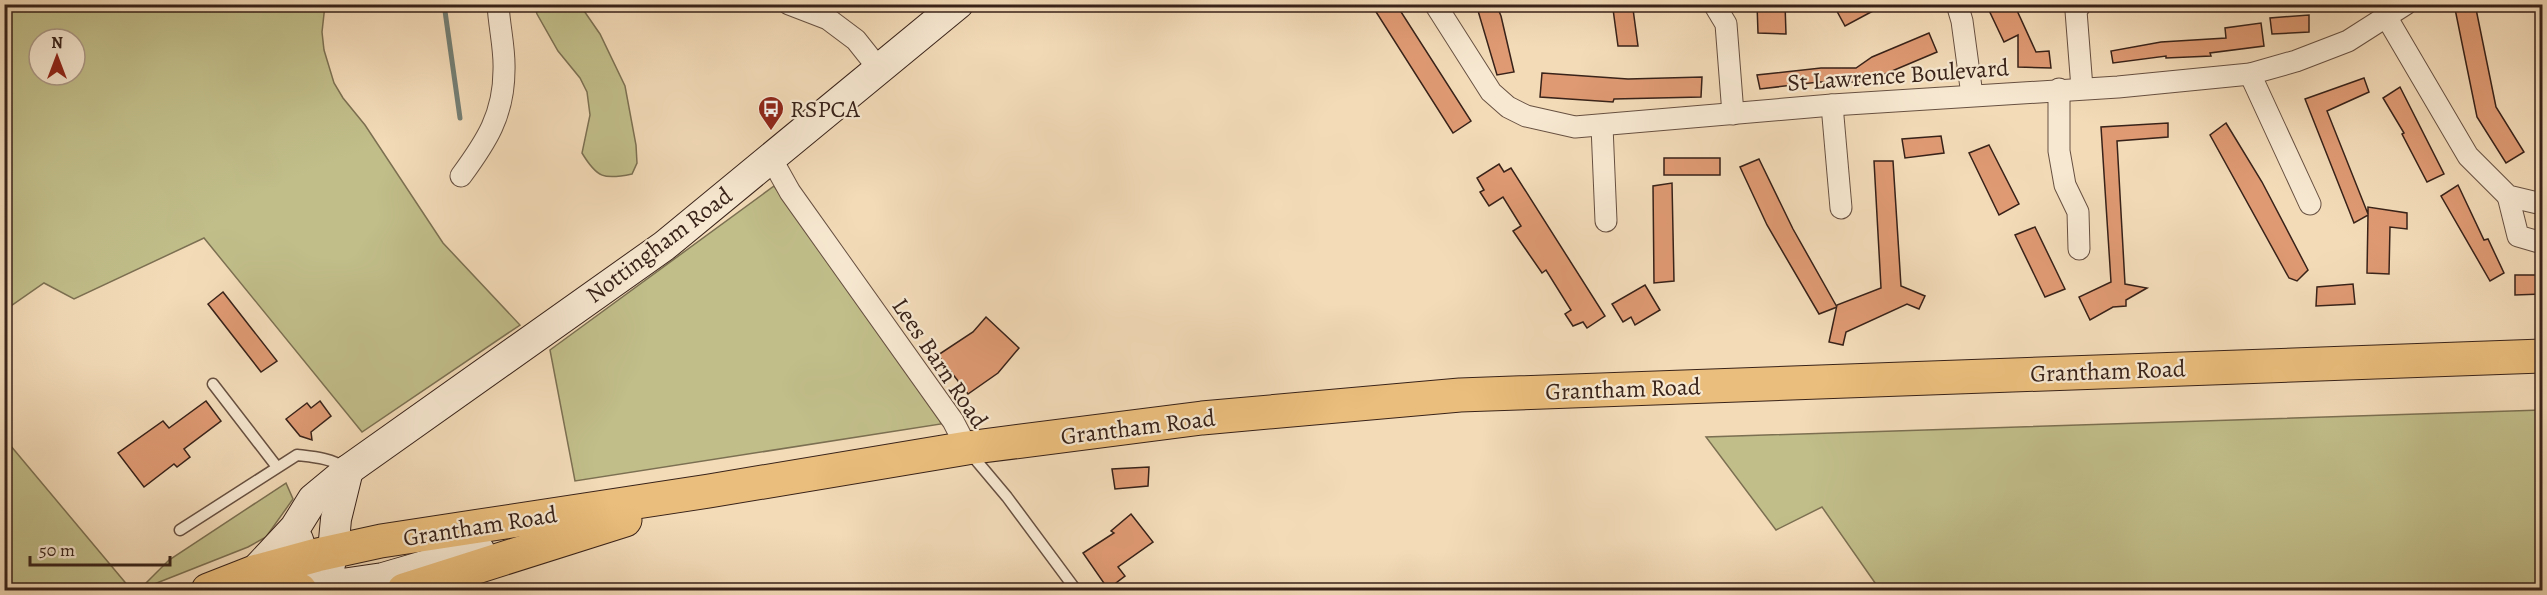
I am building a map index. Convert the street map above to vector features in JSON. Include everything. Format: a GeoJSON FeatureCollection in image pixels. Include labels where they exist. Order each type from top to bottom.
{"type":"FeatureCollection","features":[{"type":"Feature","properties":{"kind":"highway","name":"Grantham Road"},"geometry":{"type":"LineString","coordinates":[[208,591],[266,581],[381,541],[709,491],[967,448],[1202,418],[1460,395],[2542,356]]}},
{"type":"Feature","properties":{"kind":"highway","name":"Grantham Road"},"geometry":{"type":"LineString","coordinates":[[404,591],[572,538],[709,491]]}},
{"type":"Feature","properties":{"kind":"street"},"geometry":{"type":"LineString","coordinates":[[460,177],[486,142],[501,105],[504,69],[498,4]]}},
{"type":"Feature","properties":{"kind":"street"},"geometry":{"type":"LineString","coordinates":[[789,4],[828,19],[855,40],[879,69]]}},
{"type":"Feature","properties":{"kind":"street","name":"Nottingham Road"},"geometry":{"type":"LineString","coordinates":[[313,566],[313,499],[348,470],[664,246],[958,4]]}},
{"type":"Feature","properties":{"kind":"street","name":"St Lawrence Boulevard"},"geometry":{"type":"LineString","coordinates":[[1435,4],[1491,92],[1526,117],[1575,127],[1832,105],[2250,74],[2296,61],[2348,41],[2406,4]]}},
{"type":"Feature","properties":{"kind":"street"},"geometry":{"type":"LineString","coordinates":[[1714,4],[1726,24],[1733,114]]}},
{"type":"Feature","properties":{"kind":"street"},"geometry":{"type":"LineString","coordinates":[[1957,4],[1962,21],[1972,95]]}},
{"type":"Feature","properties":{"kind":"street"},"geometry":{"type":"LineString","coordinates":[[2081,4],[2076,11],[2082,88]]}},
{"type":"Feature","properties":{"kind":"street"},"geometry":{"type":"LineString","coordinates":[[2387,18],[2468,156],[2508,196],[2518,236],[2542,243]]}},
{"type":"Feature","properties":{"kind":"street"},"geometry":{"type":"LineString","coordinates":[[2250,74],[2310,204]]}},
{"type":"Feature","properties":{"kind":"street"},"geometry":{"type":"LineString","coordinates":[[2059,89],[2059,151],[2065,185],[2078,212],[2079,249]]}},
{"type":"Feature","properties":{"kind":"street"},"geometry":{"type":"LineString","coordinates":[[1832,105],[1841,208]]}},
{"type":"Feature","properties":{"kind":"street"},"geometry":{"type":"LineString","coordinates":[[1602,126],[1606,221]]}},
{"type":"Feature","properties":{"kind":"street","name":"Lees Barn Road"},"geometry":{"type":"LineString","coordinates":[[771,158],[790,192],[953,422],[967,448]]}},
{"type":"Feature","properties":{"kind":"street"},"geometry":{"type":"LineString","coordinates":[[2508,196],[2542,204]]}},
{"type":"Feature","properties":{"kind":"street"},"geometry":{"type":"LineString","coordinates":[[348,470],[336,519],[313,566],[342,584],[369,580],[526,536],[572,538]]}},
{"type":"Feature","properties":{"kind":"lane"},"geometry":{"type":"LineString","coordinates":[[213,384],[277,467]]}},
{"type":"Feature","properties":{"kind":"lane","name":"Lees Barn Road"},"geometry":{"type":"LineString","coordinates":[[967,448],[1007,497],[1076,591]]}},
{"type":"Feature","properties":{"kind":"lane"},"geometry":{"type":"LineString","coordinates":[[180,530],[297,455],[337,463],[348,470]]}},
{"type":"Feature","properties":{"kind":"shaded area"},"geometry":{"type":"Polygon","coordinates":[[[5,5],[325,5],[322,32],[324,50],[334,83],[343,98],[365,125],[443,243],[520,325],[362,432],[204,238],[74,299],[44,283],[5,310],[5,5]]]}},
{"type":"Feature","properties":{"kind":"shaded area"},"geometry":{"type":"Polygon","coordinates":[[[534,5],[580,5],[600,34],[625,86],[636,145],[637,163],[632,174],[614,177],[602,175],[592,168],[582,153],[590,115],[587,92],[580,78],[558,51],[534,5]]]}},
{"type":"Feature","properties":{"kind":"shaded area"},"geometry":{"type":"Polygon","coordinates":[[[774,186],[935,404],[941,424],[575,481],[550,350],[774,186]]]}},
{"type":"Feature","properties":{"kind":"shaded area"},"geometry":{"type":"Polygon","coordinates":[[[2542,410],[2542,590],[1880,590],[1822,507],[1776,530],[1706,437],[2542,410]]]}},
{"type":"Feature","properties":{"kind":"shaded area"},"geometry":{"type":"Polygon","coordinates":[[[5,439],[129,587],[122,590],[5,590],[5,439]]]}},
{"type":"Feature","properties":{"kind":"shaded area"},"geometry":{"type":"Polygon","coordinates":[[[286,483],[293,499],[266,537],[248,547],[139,590],[169,560],[286,483]]]}},
{"type":"Feature","properties":{"kind":"building"},"geometry":{"type":"Polygon","coordinates":[[[1371,4],[1396,4],[1471,121],[1453,133],[1371,4]]]}},
{"type":"Feature","properties":{"kind":"building"},"geometry":{"type":"Polygon","coordinates":[[[1476,4],[1496,4],[1514,72],[1497,75],[1476,4]]]}},
{"type":"Feature","properties":{"kind":"building"},"geometry":{"type":"Polygon","coordinates":[[[1757,4],[1785,4],[1786,34],[1758,33],[1757,4]]]}},
{"type":"Feature","properties":{"kind":"building"},"geometry":{"type":"Polygon","coordinates":[[[1833,4],[1886,4],[1845,26],[1833,4]]]}},
{"type":"Feature","properties":{"kind":"building"},"geometry":{"type":"Polygon","coordinates":[[[1986,4],[2014,4],[2036,52],[2049,51],[2051,68],[2018,67],[2018,35],[2004,42],[1986,4]]]}},
{"type":"Feature","properties":{"kind":"building"},"geometry":{"type":"Polygon","coordinates":[[[2454,4],[2475,4],[2496,107],[2524,152],[2506,163],[2477,117],[2454,4]]]}},
{"type":"Feature","properties":{"kind":"building"},"geometry":{"type":"Polygon","coordinates":[[[1613,9],[1633,9],[1638,46],[1618,46],[1613,9]]]}},
{"type":"Feature","properties":{"kind":"building"},"geometry":{"type":"Polygon","coordinates":[[[2309,15],[2309,32],[2272,34],[2270,18],[2309,15]]]}},
{"type":"Feature","properties":{"kind":"building"},"geometry":{"type":"Polygon","coordinates":[[[2261,23],[2264,46],[2210,53],[2211,56],[2166,58],[2166,56],[2113,63],[2111,51],[2161,42],[2226,38],[2225,28],[2261,23]]]}},
{"type":"Feature","properties":{"kind":"building"},"geometry":{"type":"Polygon","coordinates":[[[1929,33],[1937,52],[1866,82],[1819,82],[1760,89],[1757,75],[1821,68],[1856,68],[1872,57],[1929,33]]]}},
{"type":"Feature","properties":{"kind":"building"},"geometry":{"type":"Polygon","coordinates":[[[1542,73],[1628,79],[1702,77],[1701,97],[1614,99],[1613,102],[1540,97],[1542,73]]]}},
{"type":"Feature","properties":{"kind":"building"},"geometry":{"type":"Polygon","coordinates":[[[2364,78],[2369,92],[2327,111],[2368,214],[2368,207],[2407,213],[2407,229],[2390,227],[2389,274],[2367,273],[2368,215],[2354,223],[2305,99],[2364,78]]]}},
{"type":"Feature","properties":{"kind":"building"},"geometry":{"type":"Polygon","coordinates":[[[2400,87],[2444,174],[2427,182],[2402,134],[2404,133],[2383,98],[2400,87]]]}},
{"type":"Feature","properties":{"kind":"building"},"geometry":{"type":"Polygon","coordinates":[[[2168,123],[2168,137],[2117,141],[2125,284],[2147,288],[2126,300],[2126,306],[2113,307],[2090,320],[2079,297],[2111,282],[2101,127],[2168,123]]]}},
{"type":"Feature","properties":{"kind":"building"},"geometry":{"type":"Polygon","coordinates":[[[2226,123],[2262,182],[2308,270],[2297,281],[2289,278],[2210,135],[2226,123]]]}},
{"type":"Feature","properties":{"kind":"building"},"geometry":{"type":"Polygon","coordinates":[[[1941,136],[1944,153],[1905,158],[1902,139],[1941,136]]]}},
{"type":"Feature","properties":{"kind":"building"},"geometry":{"type":"Polygon","coordinates":[[[1989,145],[2019,204],[1999,215],[1969,153],[1989,145]]]}},
{"type":"Feature","properties":{"kind":"building"},"geometry":{"type":"Polygon","coordinates":[[[1664,158],[1720,158],[1720,175],[1664,175],[1664,158]]]}},
{"type":"Feature","properties":{"kind":"building"},"geometry":{"type":"Polygon","coordinates":[[[1759,159],[1793,229],[1837,307],[1819,314],[1767,225],[1740,167],[1759,159]]]}},
{"type":"Feature","properties":{"kind":"building"},"geometry":{"type":"Polygon","coordinates":[[[1874,161],[1893,161],[1901,286],[1925,296],[1919,309],[1907,304],[1846,332],[1843,345],[1829,342],[1837,305],[1881,288],[1874,161]]]}},
{"type":"Feature","properties":{"kind":"building"},"geometry":{"type":"Polygon","coordinates":[[[1499,164],[1504,172],[1511,168],[1605,316],[1587,328],[1583,322],[1573,326],[1565,314],[1571,310],[1546,270],[1542,273],[1513,231],[1521,226],[1503,197],[1489,206],[1480,192],[1484,190],[1477,178],[1499,164]]]}},
{"type":"Feature","properties":{"kind":"building"},"geometry":{"type":"Polygon","coordinates":[[[1672,183],[1674,281],[1654,283],[1653,186],[1672,183]]]}},
{"type":"Feature","properties":{"kind":"building"},"geometry":{"type":"Polygon","coordinates":[[[2458,185],[2484,240],[2488,239],[2504,273],[2490,281],[2441,196],[2458,185]]]}},
{"type":"Feature","properties":{"kind":"building"},"geometry":{"type":"Polygon","coordinates":[[[2035,227],[2065,289],[2045,297],[2015,235],[2035,227]]]}},
{"type":"Feature","properties":{"kind":"building"},"geometry":{"type":"Polygon","coordinates":[[[2515,275],[2542,275],[2542,294],[2515,295],[2515,275]]]}},
{"type":"Feature","properties":{"kind":"building"},"geometry":{"type":"Polygon","coordinates":[[[2353,284],[2355,304],[2316,306],[2317,287],[2353,284]]]}},
{"type":"Feature","properties":{"kind":"building"},"geometry":{"type":"Polygon","coordinates":[[[1645,285],[1660,310],[1635,325],[1631,317],[1623,322],[1612,304],[1645,285]]]}},
{"type":"Feature","properties":{"kind":"building"},"geometry":{"type":"Polygon","coordinates":[[[223,292],[277,361],[261,372],[208,304],[223,292]]]}},
{"type":"Feature","properties":{"kind":"building"},"geometry":{"type":"Polygon","coordinates":[[[986,317],[1019,348],[998,373],[968,394],[938,355],[973,332],[986,317]]]}},
{"type":"Feature","properties":{"kind":"building"},"geometry":{"type":"Polygon","coordinates":[[[206,401],[221,421],[184,449],[190,457],[177,467],[174,464],[144,487],[118,453],[163,421],[169,428],[206,401]]]}},
{"type":"Feature","properties":{"kind":"building"},"geometry":{"type":"Polygon","coordinates":[[[320,401],[331,416],[311,432],[312,440],[300,436],[286,419],[307,403],[311,408],[320,401]]]}},
{"type":"Feature","properties":{"kind":"building"},"geometry":{"type":"Polygon","coordinates":[[[1149,467],[1148,486],[1115,489],[1112,469],[1149,467]]]}},
{"type":"Feature","properties":{"kind":"building"},"geometry":{"type":"Polygon","coordinates":[[[1131,514],[1153,542],[1118,567],[1125,576],[1108,589],[1083,553],[1114,533],[1111,531],[1131,514]]]}},
{"type":"Feature","properties":{"kind":"waterway"},"geometry":{"type":"LineString","coordinates":[[444,4],[460,118]]}},
{"type":"Feature","properties":{"kind":"place","name":"RSPCA"},"geometry":{"type":"Point","coordinates":[771,132]}}]}
